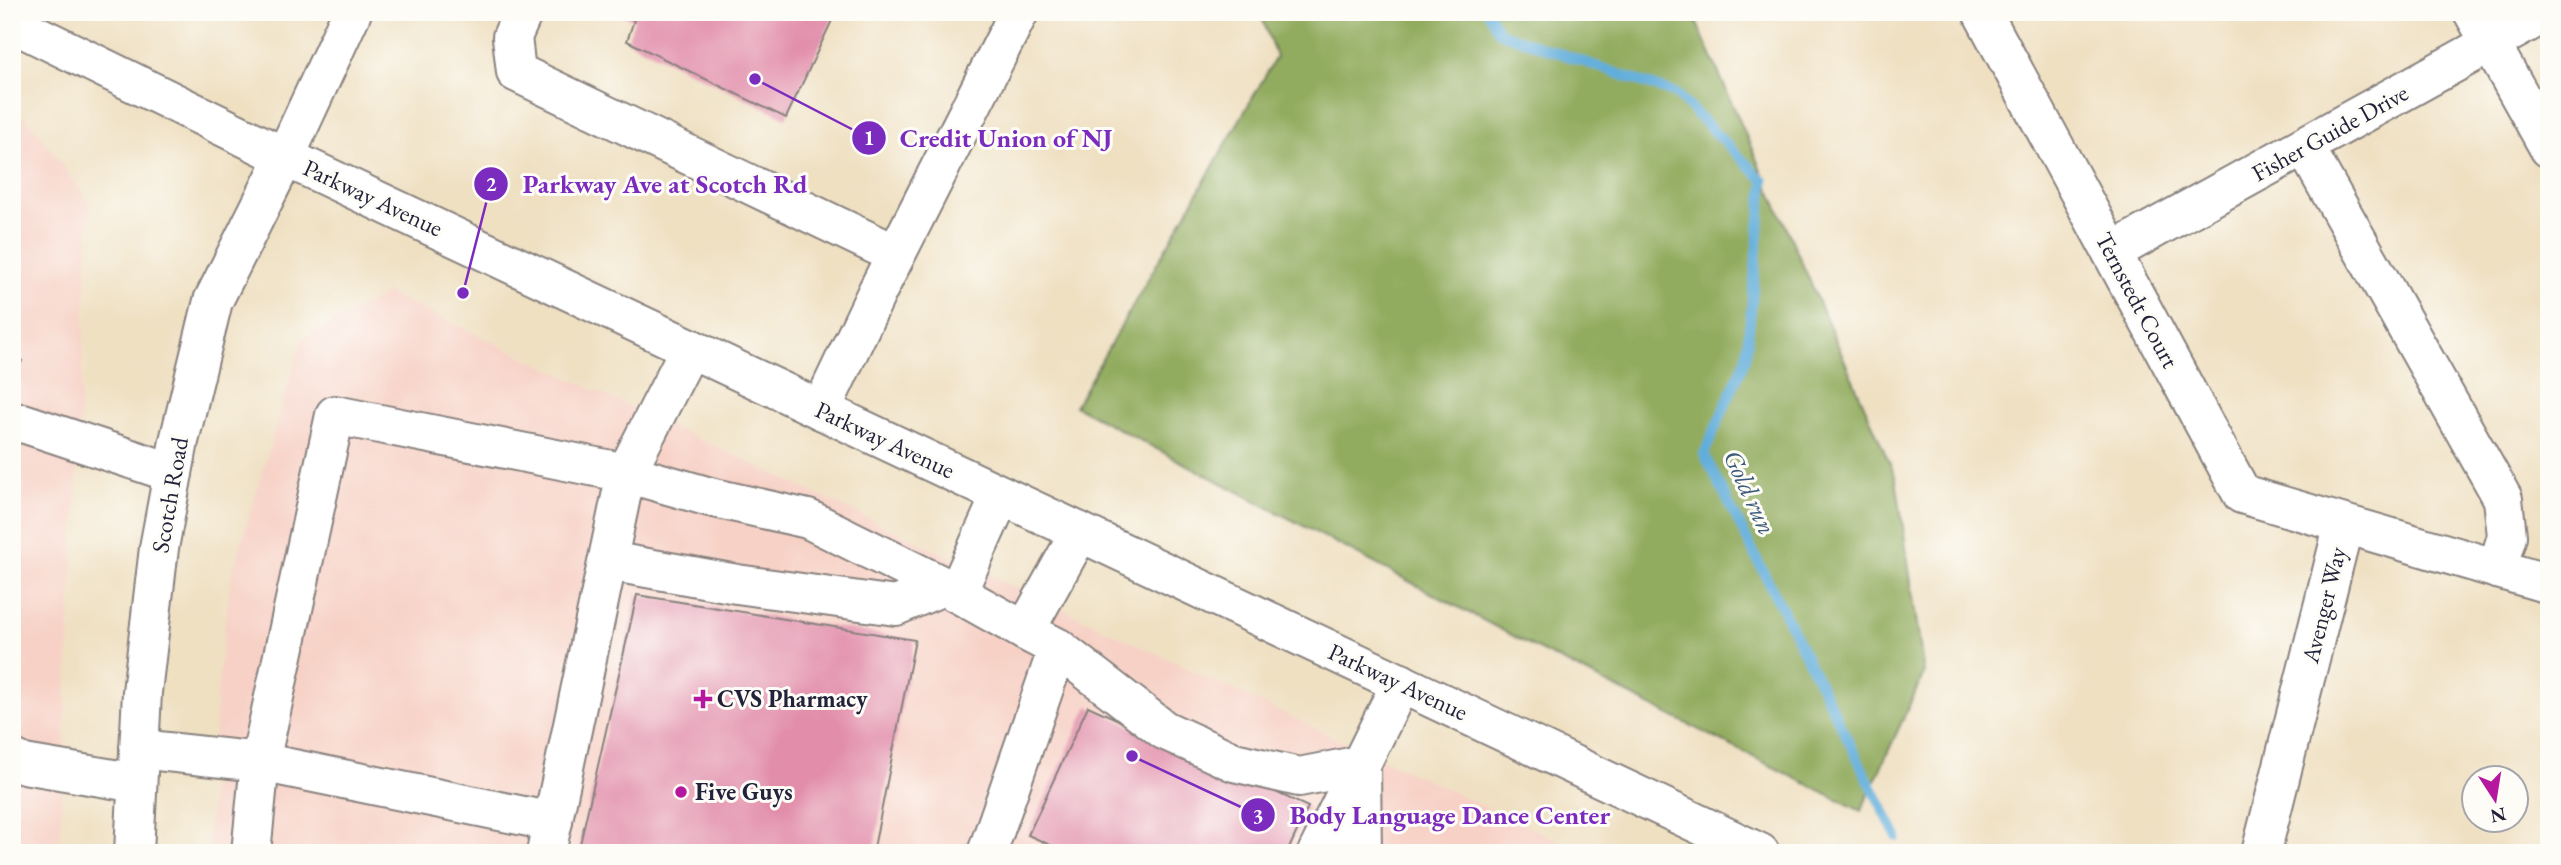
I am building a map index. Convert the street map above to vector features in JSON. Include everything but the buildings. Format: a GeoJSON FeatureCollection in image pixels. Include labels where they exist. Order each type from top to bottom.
{"type":"FeatureCollection","features":[{"type":"Feature","properties":{"kind":"main road","name":"Scotch Road"},"geometry":{"type":"LineString","coordinates":[[134,853],[142,692],[159,548],[173,473],[213,301],[285,157],[352,12]]}},
{"type":"Feature","properties":{"kind":"main road"},"geometry":{"type":"LineString","coordinates":[[523,12],[512,37],[516,72],[895,254]]}},
{"type":"Feature","properties":{"kind":"main road"},"geometry":{"type":"LineString","coordinates":[[821,410],[895,254],[1019,12]]}},
{"type":"Feature","properties":{"kind":"main road","name":"Ternstedt Court"},"geometry":{"type":"LineString","coordinates":[[1982,12],[2242,495],[2344,524]]}},
{"type":"Feature","properties":{"kind":"main road","name":"Fisher Guide Drive"},"geometry":{"type":"LineString","coordinates":[[2112,252],[2305,147],[2481,28],[2547,12]]}},
{"type":"Feature","properties":{"kind":"main road","name":"Parkway Avenue"},"geometry":{"type":"LineString","coordinates":[[12,23],[285,157],[1760,853]]}},
{"type":"Feature","properties":{"kind":"main road"},"geometry":{"type":"LineString","coordinates":[[2481,28],[2549,148]]}},
{"type":"Feature","properties":{"kind":"main road"},"geometry":{"type":"LineString","coordinates":[[2305,147],[2503,499],[2507,536],[2497,569]]}},
{"type":"Feature","properties":{"kind":"main road"},"geometry":{"type":"LineString","coordinates":[[12,758],[24,764],[138,766],[260,762],[549,837],[626,473],[690,348]]}},
{"type":"Feature","properties":{"kind":"main road"},"geometry":{"type":"LineString","coordinates":[[251,853],[260,762],[334,415],[626,473],[710,497],[808,519],[1058,648],[1164,730],[1234,762],[1299,777],[1361,765]]}},
{"type":"Feature","properties":{"kind":"main road"},"geometry":{"type":"LineString","coordinates":[[12,424],[23,423],[173,473]]}},
{"type":"Feature","properties":{"kind":"main road"},"geometry":{"type":"LineString","coordinates":[[608,561],[737,584],[896,606],[950,590],[1001,495]]}},
{"type":"Feature","properties":{"kind":"main road","name":"Avenger Way"},"geometry":{"type":"LineString","coordinates":[[2261,853],[2344,524],[2549,584]]}},
{"type":"Feature","properties":{"kind":"main road"},"geometry":{"type":"LineString","coordinates":[[1025,631],[1080,532]]}},
{"type":"Feature","properties":{"kind":"main road"},"geometry":{"type":"LineString","coordinates":[[987,853],[1058,648]]}},
{"type":"Feature","properties":{"kind":"main road"},"geometry":{"type":"LineString","coordinates":[[1317,853],[1401,683]]}},
{"type":"Feature","properties":{"kind":"main road"},"geometry":{"type":"LineString","coordinates":[[1361,765],[1362,853]]}},
{"type":"Feature","properties":{"kind":"shaded area"},"geometry":{"type":"Polygon","coordinates":[[[12,111],[28,119],[90,203],[59,853],[12,853],[12,111]]]}},
{"type":"Feature","properties":{"kind":"shaded area"},"geometry":{"type":"Polygon","coordinates":[[[388,293],[1585,853],[207,853],[217,692],[231,577],[302,339],[388,293]]]}},
{"type":"Feature","properties":{"kind":"green space"},"geometry":{"type":"Polygon","coordinates":[[[1260,12],[1692,12],[1896,478],[1924,673],[1861,811],[1538,649],[1075,406],[1276,57],[1260,12]]]}},
{"type":"Feature","properties":{"kind":"waterway","name":"Gold run"},"geometry":{"type":"LineString","coordinates":[[1488,12],[1499,32],[1676,94],[1764,181],[1746,358],[1704,454],[1897,837]]}},
{"type":"Feature","properties":{"kind":"place","name":"Credit Union of NJ"},"geometry":{"type":"Point","coordinates":[755,79]}},
{"type":"Feature","properties":{"kind":"place","name":"Parkway Ave at Scotch Rd"},"geometry":{"type":"Point","coordinates":[463,293]}},
{"type":"Feature","properties":{"kind":"place","name":"CVS Pharmacy"},"geometry":{"type":"Point","coordinates":[703,699]}},
{"type":"Feature","properties":{"kind":"place","name":"Body Language Dance Center"},"geometry":{"type":"Point","coordinates":[1132,756]}},
{"type":"Feature","properties":{"kind":"place","name":"Five Guys"},"geometry":{"type":"Point","coordinates":[681,792]}}]}
